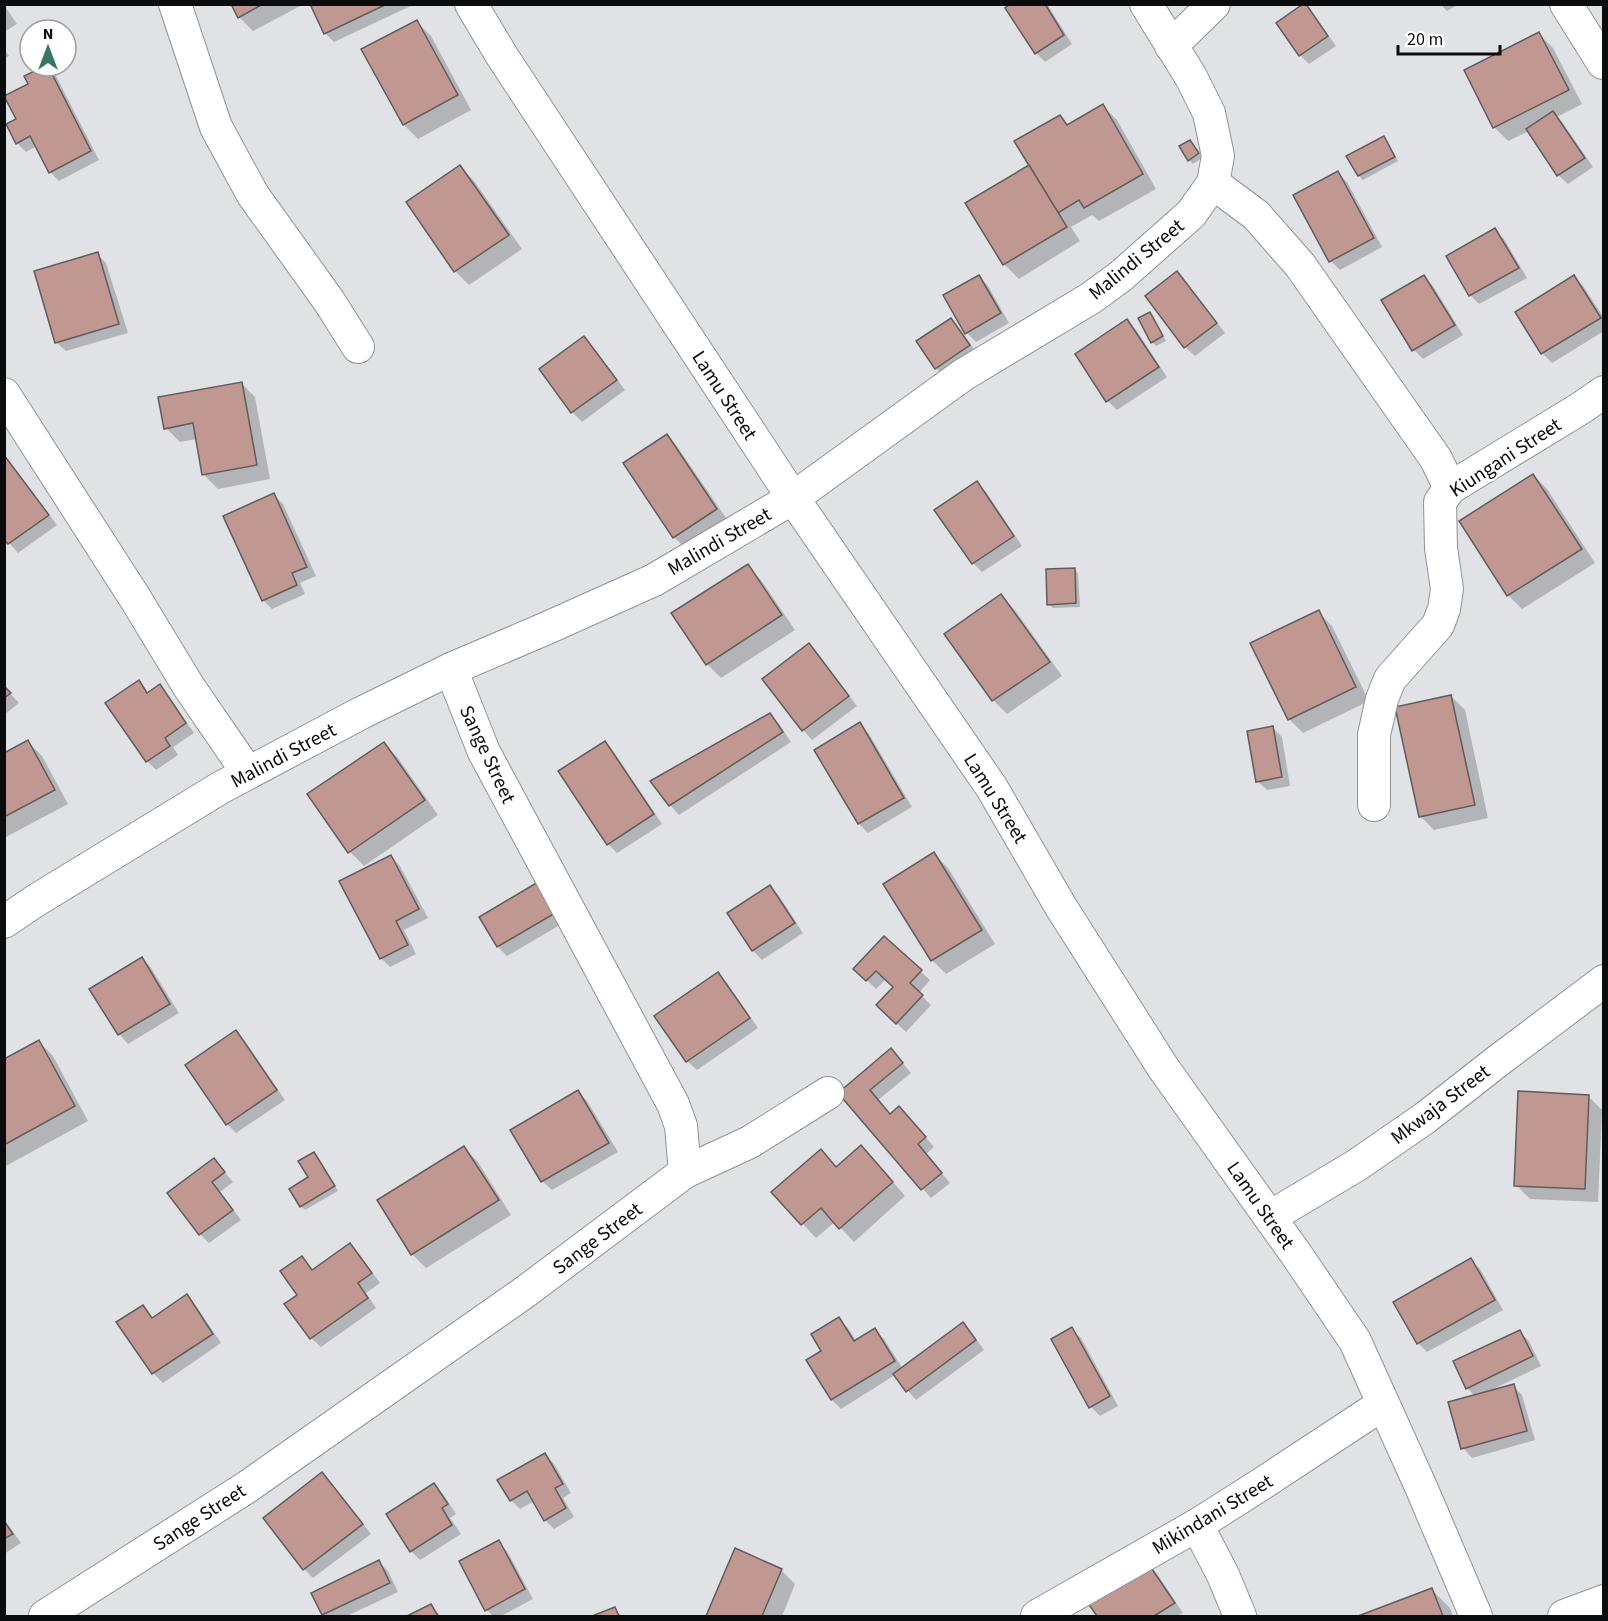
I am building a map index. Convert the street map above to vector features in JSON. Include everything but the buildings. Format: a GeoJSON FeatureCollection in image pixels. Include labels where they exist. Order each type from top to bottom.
{"type":"FeatureCollection","features":[{"type":"Feature","properties":{"kind":"street"},"geometry":{"type":"LineString","coordinates":[[175,4],[216,127],[254,195],[329,301],[357,347]]}},
{"type":"Feature","properties":{"kind":"street","name":"Lamu Street"},"geometry":{"type":"LineString","coordinates":[[471,4],[502,56],[793,498],[992,788],[1062,907],[1164,1069],[1355,1341],[1476,1617]]}},
{"type":"Feature","properties":{"kind":"street","name":"Malindi Street"},"geometry":{"type":"LineString","coordinates":[[4,922],[44,895],[220,788],[361,713],[451,669],[654,580],[793,498],[963,375],[1091,298],[1121,276],[1191,214],[1213,183],[1218,156],[1209,113],[1191,77],[1146,4]]}},
{"type":"Feature","properties":{"kind":"street"},"geometry":{"type":"LineString","coordinates":[[1171,46],[1214,4]]}},
{"type":"Feature","properties":{"kind":"street"},"geometry":{"type":"LineString","coordinates":[[1566,4],[1603,63]]}},
{"type":"Feature","properties":{"kind":"street"},"geometry":{"type":"LineString","coordinates":[[1213,183],[1256,215],[1300,266],[1436,459],[1450,488]]}},
{"type":"Feature","properties":{"kind":"street","name":"Kiungani Street"},"geometry":{"type":"LineString","coordinates":[[1374,805],[1374,735],[1382,699],[1390,679],[1438,625],[1444,609],[1447,589],[1441,548],[1440,502],[1450,488],[1604,392]]}},
{"type":"Feature","properties":{"kind":"street"},"geometry":{"type":"LineString","coordinates":[[4,394],[135,598],[189,687],[248,773]]}},
{"type":"Feature","properties":{"kind":"street","name":"Sange Street"},"geometry":{"type":"LineString","coordinates":[[45,1617],[247,1487],[525,1292],[685,1172],[681,1126],[673,1104],[490,763],[451,669]]}},
{"type":"Feature","properties":{"kind":"street","name":"Mkwaja Street"},"geometry":{"type":"LineString","coordinates":[[1270,1217],[1357,1165],[1425,1118],[1604,981]]}},
{"type":"Feature","properties":{"kind":"street"},"geometry":{"type":"LineString","coordinates":[[685,1172],[750,1142],[828,1093]]}},
{"type":"Feature","properties":{"kind":"street","name":"Mikindani Street"},"geometry":{"type":"LineString","coordinates":[[1037,1617],[1197,1525],[1383,1404]]}},
{"type":"Feature","properties":{"kind":"street"},"geometry":{"type":"LineString","coordinates":[[1197,1525],[1223,1575],[1240,1617]]}},
{"type":"Feature","properties":{"kind":"street"},"geometry":{"type":"LineString","coordinates":[[1564,1617],[1604,1601]]}}]}
